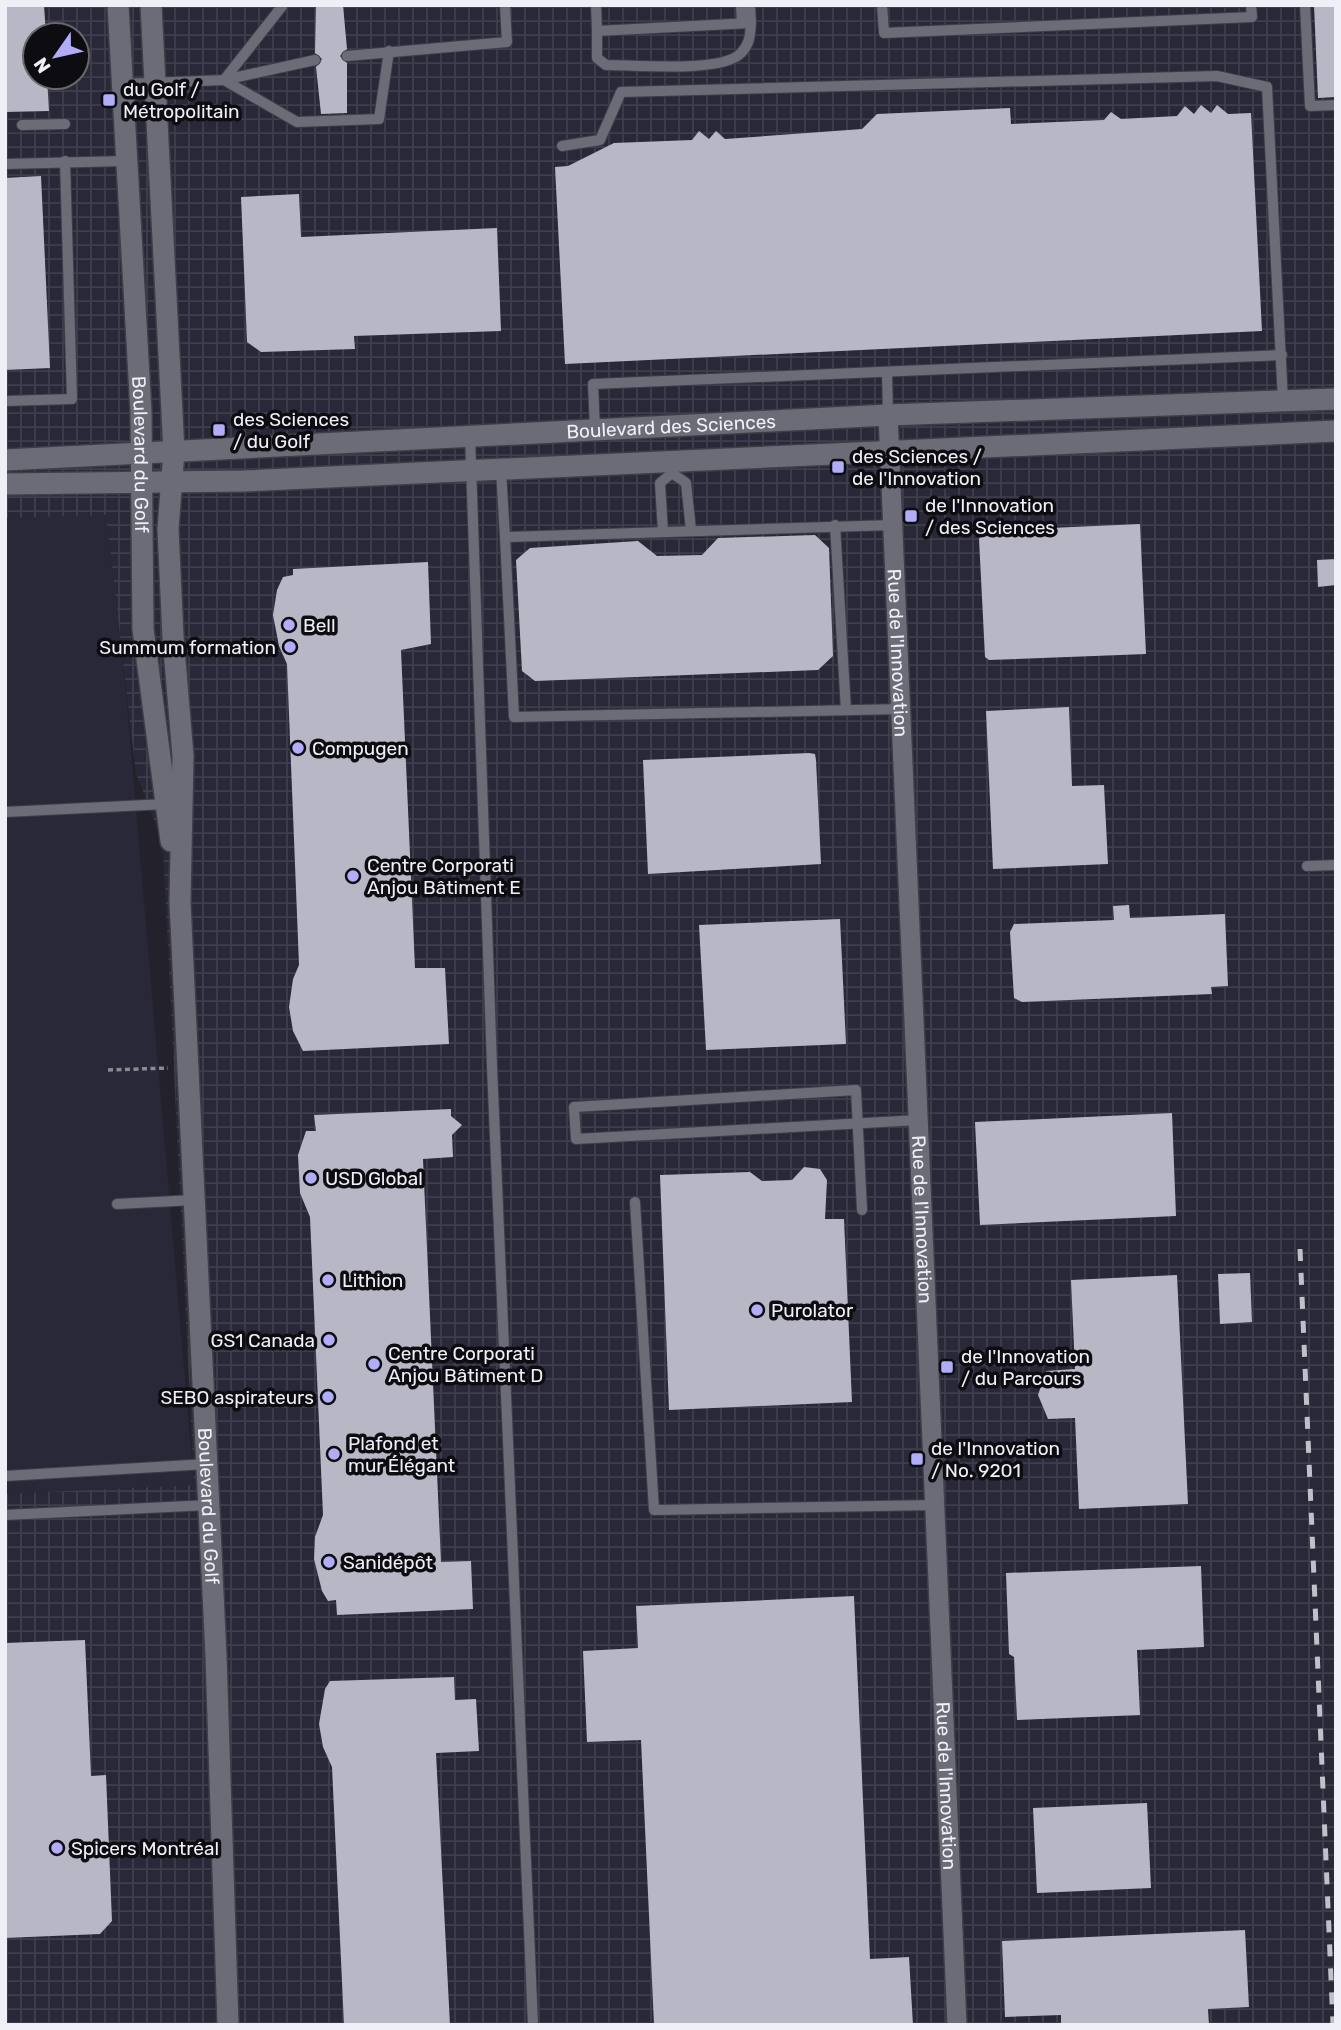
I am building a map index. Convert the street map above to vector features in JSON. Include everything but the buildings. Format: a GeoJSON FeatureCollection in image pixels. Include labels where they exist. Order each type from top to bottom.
{"type":"FeatureCollection","features":[{"type":"Feature","properties":{"kind":"street","name":"Boulevard du Golf"},"geometry":{"type":"LineString","coordinates":[[118,5],[141,453],[143,629],[180,902]]}},
{"type":"Feature","properties":{"kind":"street","name":"Boulevard du Golf"},"geometry":{"type":"LineString","coordinates":[[151,5],[174,452],[168,529],[173,637],[183,757],[180,902],[207,1465],[228,2025]]}},
{"type":"Feature","properties":{"kind":"street","name":"Boulevard des Sciences"},"geometry":{"type":"LineString","coordinates":[[5,460],[888,415],[1336,399]]}},
{"type":"Feature","properties":{"kind":"street","name":"Rue de l'Innovation"},"geometry":{"type":"LineString","coordinates":[[888,415],[957,2025]]}},
{"type":"Feature","properties":{"kind":"street","name":"Boulevard des Sciences"},"geometry":{"type":"LineString","coordinates":[[5,484],[140,483],[501,469],[672,467],[890,453],[1336,431]]}},
{"type":"Feature","properties":{"kind":"lane"},"geometry":{"type":"LineString","coordinates":[[224,80],[283,5]]}},
{"type":"Feature","properties":{"kind":"lane"},"geometry":{"type":"LineString","coordinates":[[347,56],[507,42],[505,5]]}},
{"type":"Feature","properties":{"kind":"lane"},"geometry":{"type":"LineString","coordinates":[[596,5],[597,58],[606,65],[706,64],[730,61],[740,55],[749,44],[747,23],[741,5]]}},
{"type":"Feature","properties":{"kind":"lane"},"geometry":{"type":"LineString","coordinates":[[747,23],[750,5]]}},
{"type":"Feature","properties":{"kind":"lane"},"geometry":{"type":"LineString","coordinates":[[882,5],[884,33],[1252,18],[1251,5]]}},
{"type":"Feature","properties":{"kind":"lane"},"geometry":{"type":"LineString","coordinates":[[1305,5],[1310,106],[1336,106]]}},
{"type":"Feature","properties":{"kind":"lane"},"geometry":{"type":"LineString","coordinates":[[597,31],[747,23]]}},
{"type":"Feature","properties":{"kind":"lane"},"geometry":{"type":"LineString","coordinates":[[224,80],[297,122],[379,119],[389,51]]}},
{"type":"Feature","properties":{"kind":"lane"},"geometry":{"type":"LineString","coordinates":[[122,84],[224,80],[315,60]]}},
{"type":"Feature","properties":{"kind":"lane"},"geometry":{"type":"LineString","coordinates":[[562,146],[600,140],[621,92],[1217,75],[1267,87],[1283,401]]}},
{"type":"Feature","properties":{"kind":"lane"},"geometry":{"type":"LineString","coordinates":[[22,125],[65,124]]}},
{"type":"Feature","properties":{"kind":"lane"},"geometry":{"type":"LineString","coordinates":[[5,401],[72,399],[65,161]]}},
{"type":"Feature","properties":{"kind":"lane"},"geometry":{"type":"LineString","coordinates":[[5,164],[125,161]]}},
{"type":"Feature","properties":{"kind":"lane"},"geometry":{"type":"LineString","coordinates":[[594,429],[593,384],[1282,355]]}},
{"type":"Feature","properties":{"kind":"lane"},"geometry":{"type":"LineString","coordinates":[[887,373],[888,415]]}},
{"type":"Feature","properties":{"kind":"lane"},"geometry":{"type":"LineString","coordinates":[[470,435],[492,1067],[533,2025]]}},
{"type":"Feature","properties":{"kind":"lane"},"geometry":{"type":"LineString","coordinates":[[663,532],[660,483],[672,467],[686,483],[691,530]]}},
{"type":"Feature","properties":{"kind":"lane"},"geometry":{"type":"LineString","coordinates":[[501,469],[514,717],[902,709]]}},
{"type":"Feature","properties":{"kind":"lane"},"geometry":{"type":"LineString","coordinates":[[835,525],[846,710]]}},
{"type":"Feature","properties":{"kind":"lane"},"geometry":{"type":"LineString","coordinates":[[505,537],[894,525]]}},
{"type":"Feature","properties":{"kind":"lane"},"geometry":{"type":"LineString","coordinates":[[5,812],[166,804]]}},
{"type":"Feature","properties":{"kind":"lane"},"geometry":{"type":"LineString","coordinates":[[1307,866],[1336,865]]}},
{"type":"Feature","properties":{"kind":"lane"},"geometry":{"type":"LineString","coordinates":[[862,1210],[857,1124],[856,1090],[574,1107],[576,1139],[857,1124],[919,1120]]}},
{"type":"Feature","properties":{"kind":"lane"},"geometry":{"type":"LineString","coordinates":[[117,1204],[194,1200]]}},
{"type":"Feature","properties":{"kind":"lane"},"geometry":{"type":"LineString","coordinates":[[635,1202],[654,1510],[935,1505]]}},
{"type":"Feature","properties":{"kind":"lane"},"geometry":{"type":"LineString","coordinates":[[5,1476],[207,1465]]}},
{"type":"Feature","properties":{"kind":"lane"},"geometry":{"type":"LineString","coordinates":[[5,1515],[208,1505]]}},
{"type":"Feature","properties":{"kind":"path"},"geometry":{"type":"LineString","coordinates":[[108,1070],[188,1067]]}},
{"type":"Feature","properties":{"kind":"shaded area"},"geometry":{"type":"Polygon","coordinates":[[[5,5],[1336,5],[1336,2025],[5,2025],[5,1494],[194,1485],[163,843],[136,773],[106,515],[5,518],[5,5]]]}},
{"type":"Feature","properties":{"kind":"shaded area"},"geometry":{"type":"Polygon","coordinates":[[[106,514],[125,681],[194,1485],[5,1494],[5,518],[106,514]]]}},
{"type":"Feature","properties":{"kind":"railway"},"geometry":{"type":"LineString","coordinates":[[1300,1249],[1333,2025]]}},
{"type":"Feature","properties":{"kind":"place","name":"du Golf / Métropolitain"},"geometry":{"type":"Point","coordinates":[109,100]}},
{"type":"Feature","properties":{"kind":"place","name":"des Sciences / du Golf"},"geometry":{"type":"Point","coordinates":[219,430]}},
{"type":"Feature","properties":{"kind":"place","name":"des Sciences / de l'Innovation"},"geometry":{"type":"Point","coordinates":[838,467]}},
{"type":"Feature","properties":{"kind":"place","name":"de l'Innovation / des Sciences"},"geometry":{"type":"Point","coordinates":[911,516]}},
{"type":"Feature","properties":{"kind":"place","name":"Bell"},"geometry":{"type":"Point","coordinates":[289,625]}},
{"type":"Feature","properties":{"kind":"place","name":"Summum formation"},"geometry":{"type":"Point","coordinates":[290,647]}},
{"type":"Feature","properties":{"kind":"place","name":"Compugen"},"geometry":{"type":"Point","coordinates":[298,748]}},
{"type":"Feature","properties":{"kind":"place","name":"Centre Corporati Anjou Bâtiment E"},"geometry":{"type":"Point","coordinates":[353,876]}},
{"type":"Feature","properties":{"kind":"place","name":"USD Global"},"geometry":{"type":"Point","coordinates":[311,1178]}},
{"type":"Feature","properties":{"kind":"place","name":"Lithion"},"geometry":{"type":"Point","coordinates":[328,1280]}},
{"type":"Feature","properties":{"kind":"place","name":"Purolator"},"geometry":{"type":"Point","coordinates":[757,1310]}},
{"type":"Feature","properties":{"kind":"place","name":"GS1 Canada"},"geometry":{"type":"Point","coordinates":[329,1340]}},
{"type":"Feature","properties":{"kind":"place","name":"Centre Corporati Anjou Bâtiment D"},"geometry":{"type":"Point","coordinates":[374,1364]}},
{"type":"Feature","properties":{"kind":"place","name":"de l'Innovation / du Parcours"},"geometry":{"type":"Point","coordinates":[947,1367]}},
{"type":"Feature","properties":{"kind":"place","name":"SEBO aspirateurs"},"geometry":{"type":"Point","coordinates":[328,1397]}},
{"type":"Feature","properties":{"kind":"place","name":"Plafond et mur Élégant"},"geometry":{"type":"Point","coordinates":[334,1454]}},
{"type":"Feature","properties":{"kind":"place","name":"de l'Innovation / No. 9201"},"geometry":{"type":"Point","coordinates":[917,1459]}},
{"type":"Feature","properties":{"kind":"place","name":"Sanidépôt"},"geometry":{"type":"Point","coordinates":[329,1562]}},
{"type":"Feature","properties":{"kind":"place","name":"Spicers Montréal"},"geometry":{"type":"Point","coordinates":[57,1848]}}]}
